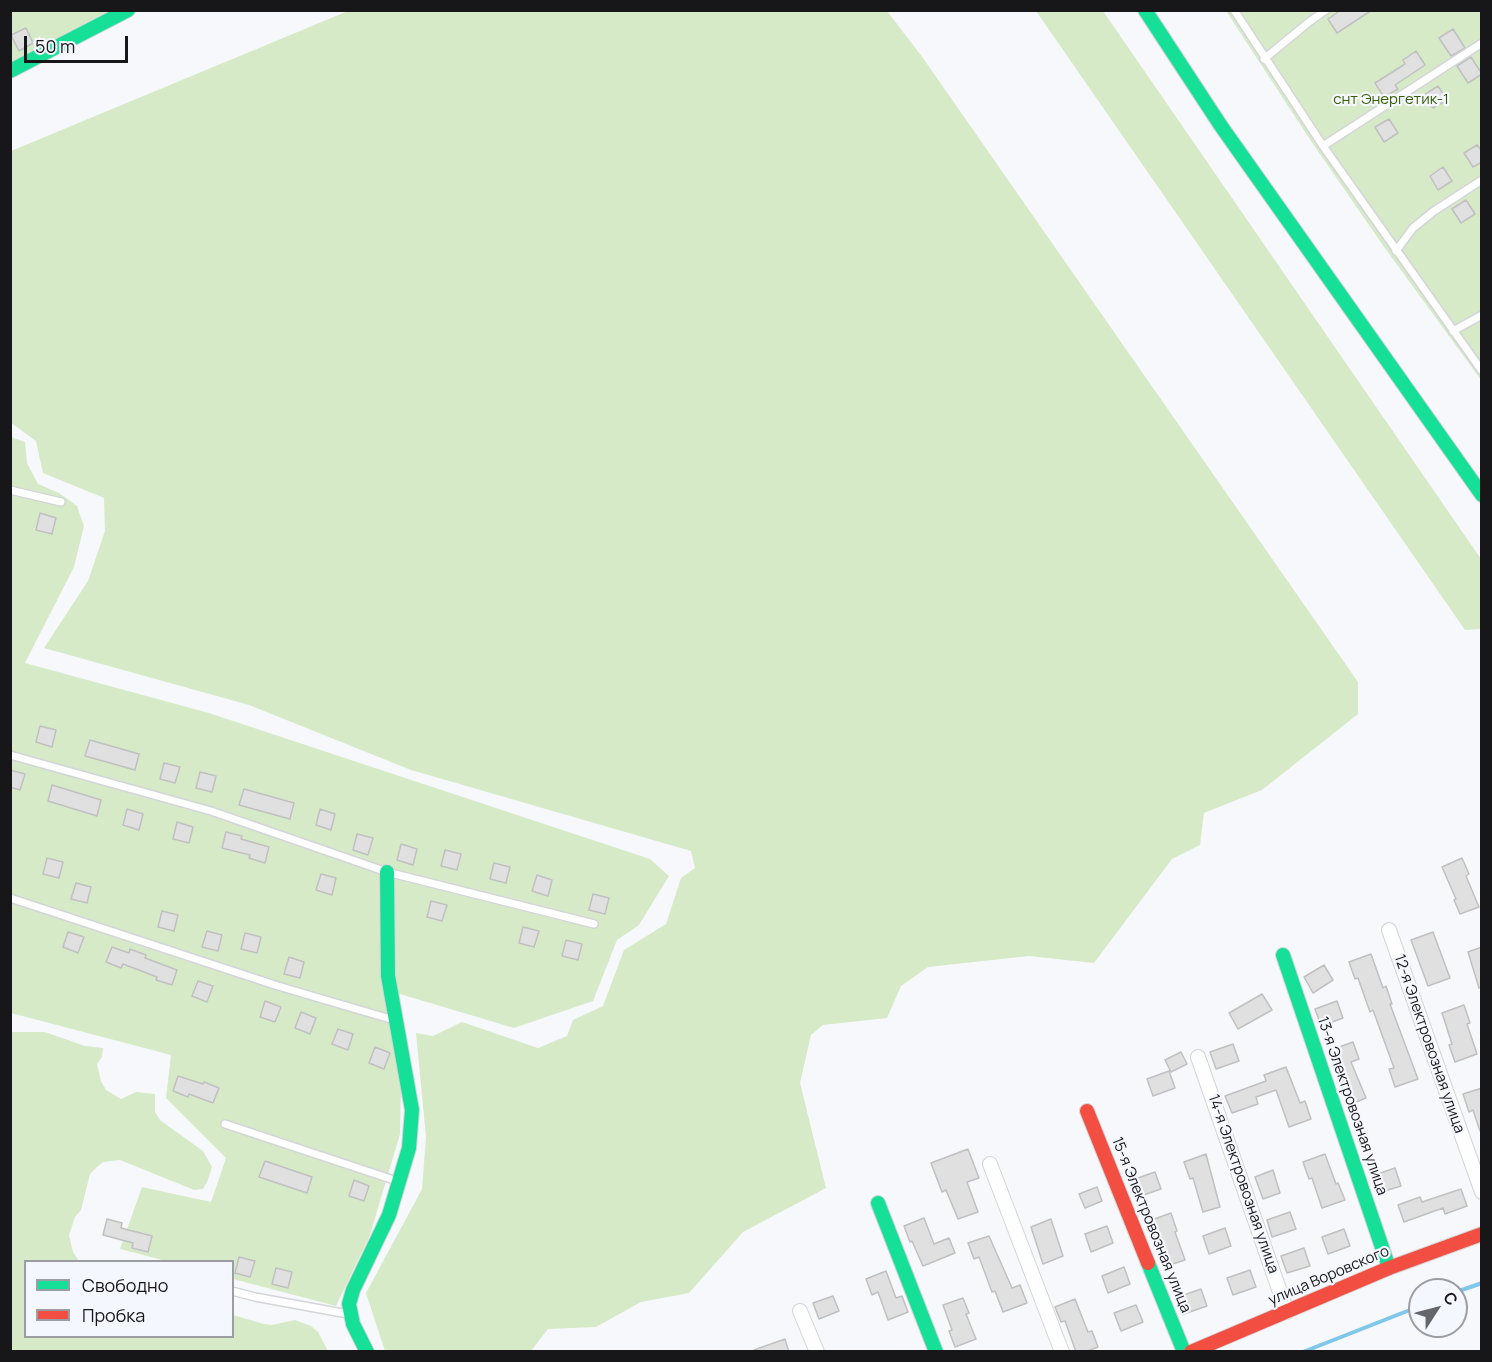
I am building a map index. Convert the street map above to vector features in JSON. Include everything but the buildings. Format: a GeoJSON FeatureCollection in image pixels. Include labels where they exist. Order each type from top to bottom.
{"type":"FeatureCollection","features":[{"type":"Feature","properties":{"kind":"street"},"geometry":{"type":"LineString","coordinates":[[10,71],[128,10]]}},
{"type":"Feature","properties":{"kind":"street"},"geometry":{"type":"LineString","coordinates":[[1145,10],[1221,126],[1482,495]]}},
{"type":"Feature","properties":{"kind":"street"},"geometry":{"type":"LineString","coordinates":[[367,1352],[350,1314],[349,1304],[353,1290],[390,1215],[409,1148],[412,1110],[388,976],[387,872]]}},
{"type":"Feature","properties":{"kind":"street","name":"12-я Электровозная улица"},"geometry":{"type":"LineString","coordinates":[[1389,930],[1482,1192]]}},
{"type":"Feature","properties":{"kind":"street","name":"13-я Электровозная улица"},"geometry":{"type":"LineString","coordinates":[[1282,955],[1389,1268]]}},
{"type":"Feature","properties":{"kind":"street","name":"14-я Электровозная улица"},"geometry":{"type":"LineString","coordinates":[[1198,1057],[1287,1311]]}},
{"type":"Feature","properties":{"kind":"street","name":"15-я Электровозная улица"},"geometry":{"type":"LineString","coordinates":[[1087,1111],[1184,1352]]}},
{"type":"Feature","properties":{"kind":"street"},"geometry":{"type":"LineString","coordinates":[[990,1164],[1062,1352]]}},
{"type":"Feature","properties":{"kind":"street"},"geometry":{"type":"LineString","coordinates":[[878,1203],[936,1352]]}},
{"type":"Feature","properties":{"kind":"street","name":"улица Воровского"},"geometry":{"type":"LineString","coordinates":[[1191,1352],[1389,1268],[1482,1234]]}},
{"type":"Feature","properties":{"kind":"street"},"geometry":{"type":"LineString","coordinates":[[800,1311],[817,1352]]}},
{"type":"Feature","properties":{"kind":"lane"},"geometry":{"type":"LineString","coordinates":[[1234,10],[1323,146],[1482,371]]}},
{"type":"Feature","properties":{"kind":"lane"},"geometry":{"type":"LineString","coordinates":[[1264,58],[1326,10]]}},
{"type":"Feature","properties":{"kind":"lane"},"geometry":{"type":"LineString","coordinates":[[1323,146],[1482,43]]}},
{"type":"Feature","properties":{"kind":"lane"},"geometry":{"type":"LineString","coordinates":[[1396,251],[1413,228],[1434,211],[1482,180]]}},
{"type":"Feature","properties":{"kind":"lane"},"geometry":{"type":"LineString","coordinates":[[1453,331],[1482,315]]}},
{"type":"Feature","properties":{"kind":"lane"},"geometry":{"type":"LineString","coordinates":[[10,490],[61,502]]}},
{"type":"Feature","properties":{"kind":"lane"},"geometry":{"type":"LineString","coordinates":[[10,755],[211,811],[387,872],[594,924]]}},
{"type":"Feature","properties":{"kind":"lane"},"geometry":{"type":"LineString","coordinates":[[10,898],[278,986],[396,1020]]}},
{"type":"Feature","properties":{"kind":"lane"},"geometry":{"type":"LineString","coordinates":[[225,1124],[399,1182]]}},
{"type":"Feature","properties":{"kind":"lane"},"geometry":{"type":"LineString","coordinates":[[234,1292],[350,1314]]}},
{"type":"Feature","properties":{"kind":"green space"},"geometry":{"type":"Polygon","coordinates":[[[11,11],[113,11],[11,62],[11,11]]]}},
{"type":"Feature","properties":{"kind":"green space"},"geometry":{"type":"Polygon","coordinates":[[[348,11],[887,11],[923,58],[1358,682],[1358,714],[1262,790],[1204,813],[1200,845],[1172,859],[1094,963],[1029,956],[928,967],[901,986],[887,1018],[823,1025],[811,1035],[800,1083],[826,1188],[743,1232],[689,1293],[641,1302],[596,1327],[548,1329],[531,1351],[385,1351],[366,1293],[422,1189],[426,1137],[416,1033],[433,1036],[462,1022],[538,1048],[567,1036],[573,1020],[603,1006],[624,950],[666,924],[681,878],[695,868],[691,851],[411,770],[249,705],[44,648],[88,581],[105,531],[104,498],[43,473],[36,441],[11,423],[11,151],[348,11]]]}},
{"type":"Feature","properties":{"kind":"green space"},"geometry":{"type":"Polygon","coordinates":[[[1036,11],[1103,11],[1481,559],[1481,629],[1465,630],[1036,11]]]}},
{"type":"Feature","properties":{"kind":"green space","name":"снт Энергетик-1"},"geometry":{"type":"Polygon","coordinates":[[[1226,11],[1481,11],[1481,380],[1382,244],[1226,11]]]}},
{"type":"Feature","properties":{"kind":"green space"},"geometry":{"type":"Polygon","coordinates":[[[11,437],[25,442],[27,463],[38,484],[59,493],[77,506],[84,526],[74,567],[25,663],[209,713],[650,859],[669,876],[639,925],[617,940],[593,1001],[514,1028],[383,989],[401,1087],[400,1134],[370,1235],[336,1306],[234,1279],[234,1260],[162,1260],[120,1249],[142,1187],[211,1202],[226,1158],[166,1098],[171,1055],[11,1013],[11,437]]]}},
{"type":"Feature","properties":{"kind":"green space"},"geometry":{"type":"Polygon","coordinates":[[[11,1032],[45,1032],[85,1046],[103,1048],[102,1057],[97,1064],[106,1090],[121,1099],[136,1092],[155,1094],[155,1112],[160,1120],[203,1151],[212,1167],[203,1189],[194,1190],[120,1160],[103,1162],[97,1167],[90,1174],[81,1210],[75,1217],[69,1235],[73,1252],[78,1260],[24,1260],[24,1338],[234,1338],[234,1315],[264,1324],[272,1325],[295,1320],[311,1326],[318,1332],[328,1351],[11,1351],[11,1032]]]}},
{"type":"Feature","properties":{"kind":"waterway"},"geometry":{"type":"LineString","coordinates":[[1468,1288],[1482,1283]]}},
{"type":"Feature","properties":{"kind":"waterway"},"geometry":{"type":"LineString","coordinates":[[1303,1352],[1408,1311]]}},
{"type":"Feature","properties":{"kind":"traffic: fast"},"geometry":{"type":"LineString","coordinates":[[10,71],[128,10]]}},
{"type":"Feature","properties":{"kind":"traffic: fast"},"geometry":{"type":"LineString","coordinates":[[1145,10],[1221,126],[1482,495]]}},
{"type":"Feature","properties":{"kind":"traffic: fast"},"geometry":{"type":"LineString","coordinates":[[367,1352],[353,1324],[349,1304],[353,1290],[389,1215],[409,1148],[412,1110],[388,976],[387,872]]}},
{"type":"Feature","properties":{"kind":"traffic: fast"},"geometry":{"type":"LineString","coordinates":[[1283,955],[1389,1268]]}},
{"type":"Feature","properties":{"kind":"traffic: fast"},"geometry":{"type":"LineString","coordinates":[[878,1203],[936,1352]]}},
{"type":"Feature","properties":{"kind":"traffic: fast"},"geometry":{"type":"LineString","coordinates":[[1148,1263],[1184,1352]]}},
{"type":"Feature","properties":{"kind":"traffic: jam"},"geometry":{"type":"LineString","coordinates":[[1087,1111],[1148,1263]]}},
{"type":"Feature","properties":{"kind":"traffic: jam"},"geometry":{"type":"LineString","coordinates":[[1191,1352],[1389,1268],[1482,1234]]}}]}
